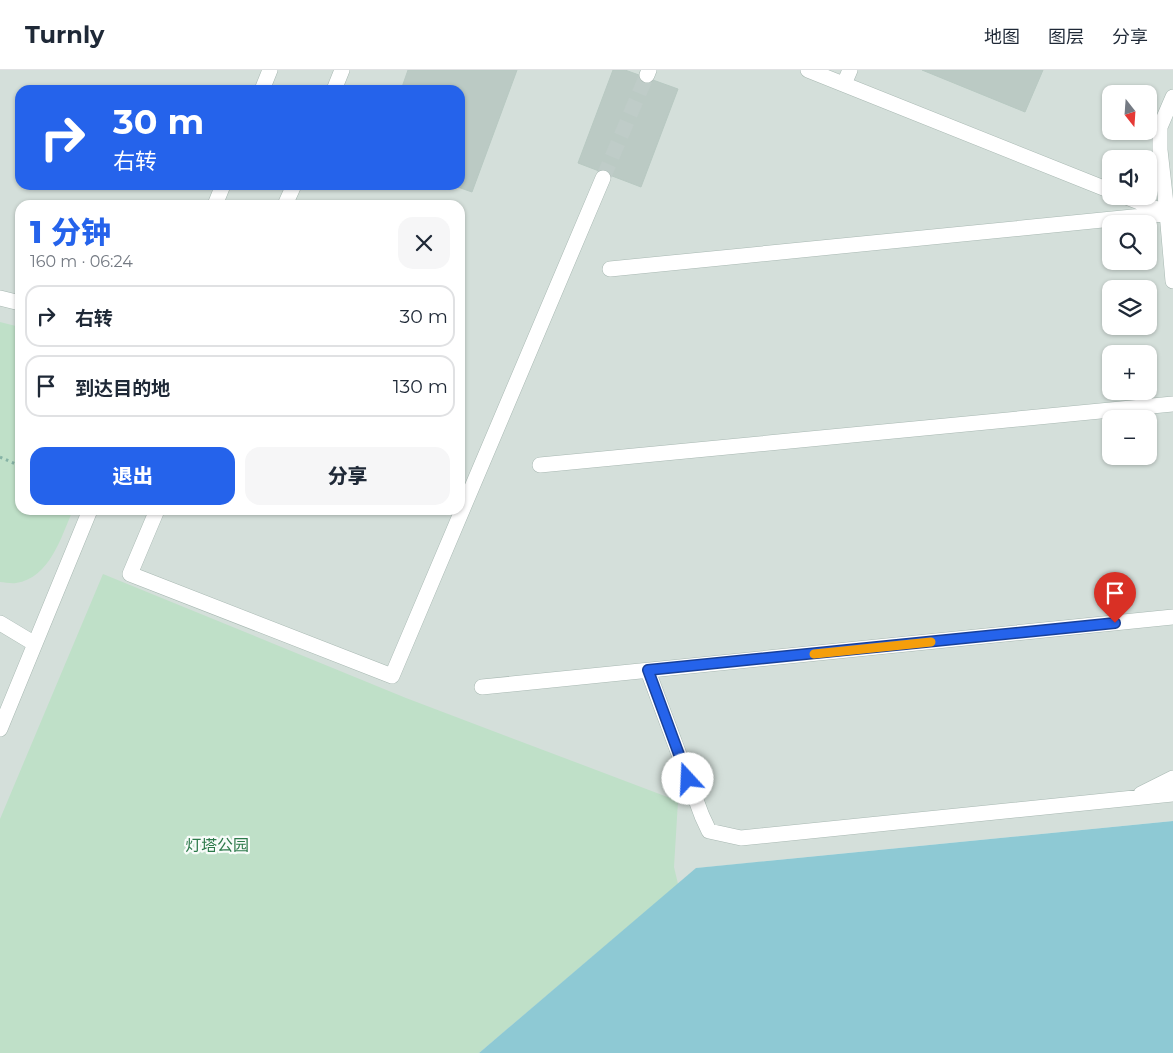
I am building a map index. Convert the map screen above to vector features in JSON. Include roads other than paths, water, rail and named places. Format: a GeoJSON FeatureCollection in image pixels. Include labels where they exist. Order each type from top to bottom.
{"type":"FeatureCollection","features":[{"type":"Feature","properties":{"kind":"lane"},"geometry":{"type":"LineString","coordinates":[[264,85],[270,70]]}},
{"type":"Feature","properties":{"kind":"lane"},"geometry":{"type":"LineString","coordinates":[[336,85],[342,70]]}},
{"type":"Feature","properties":{"kind":"lane"},"geometry":{"type":"LineString","coordinates":[[808,70],[1102,187]]}},
{"type":"Feature","properties":{"kind":"lane"},"geometry":{"type":"LineString","coordinates":[[844,84],[850,70]]}},
{"type":"Feature","properties":{"kind":"lane"},"geometry":{"type":"LineString","coordinates":[[1173,97],[1160,127],[1160,150],[1170,213],[1173,281]]}},
{"type":"Feature","properties":{"kind":"lane"},"geometry":{"type":"LineString","coordinates":[[465,504],[603,178]]}},
{"type":"Feature","properties":{"kind":"lane"},"geometry":{"type":"LineString","coordinates":[[1148,205],[1170,213]]}},
{"type":"Feature","properties":{"kind":"lane"},"geometry":{"type":"LineString","coordinates":[[610,269],[1170,213]]}},
{"type":"Feature","properties":{"kind":"lane"},"geometry":{"type":"LineString","coordinates":[[0,298],[15,302]]}},
{"type":"Feature","properties":{"kind":"lane"},"geometry":{"type":"LineString","coordinates":[[540,465],[1173,404]]}},
{"type":"Feature","properties":{"kind":"lane"},"geometry":{"type":"LineString","coordinates":[[0,729],[88,515]]}},
{"type":"Feature","properties":{"kind":"lane"},"geometry":{"type":"LineString","coordinates":[[155,515],[130,574],[392,676],[460,515]]}},
{"type":"Feature","properties":{"kind":"lane"},"geometry":{"type":"LineString","coordinates":[[482,687],[1173,617]]}},
{"type":"Feature","properties":{"kind":"lane"},"geometry":{"type":"LineString","coordinates":[[0,623],[35,644]]}},
{"type":"Feature","properties":{"kind":"lane"},"geometry":{"type":"LineString","coordinates":[[648,670],[709,831],[723,835],[741,838],[1173,794]]}},
{"type":"Feature","properties":{"kind":"lane"},"geometry":{"type":"LineString","coordinates":[[1132,798],[1173,778]]}},
{"type":"Feature","properties":{"kind":"water"},"geometry":{"type":"Polygon","coordinates":[[[1173,821],[1173,1053],[479,1053],[696,868],[1173,821]]]}},
{"type":"Feature","properties":{"kind":"tunnel"},"geometry":{"type":"LineString","coordinates":[[603,178],[647,75]]}},
{"type":"Feature","properties":{"kind":"park label","name":"灯塔公园"},"geometry":{"type":"Point","coordinates":[217,845]}}]}
